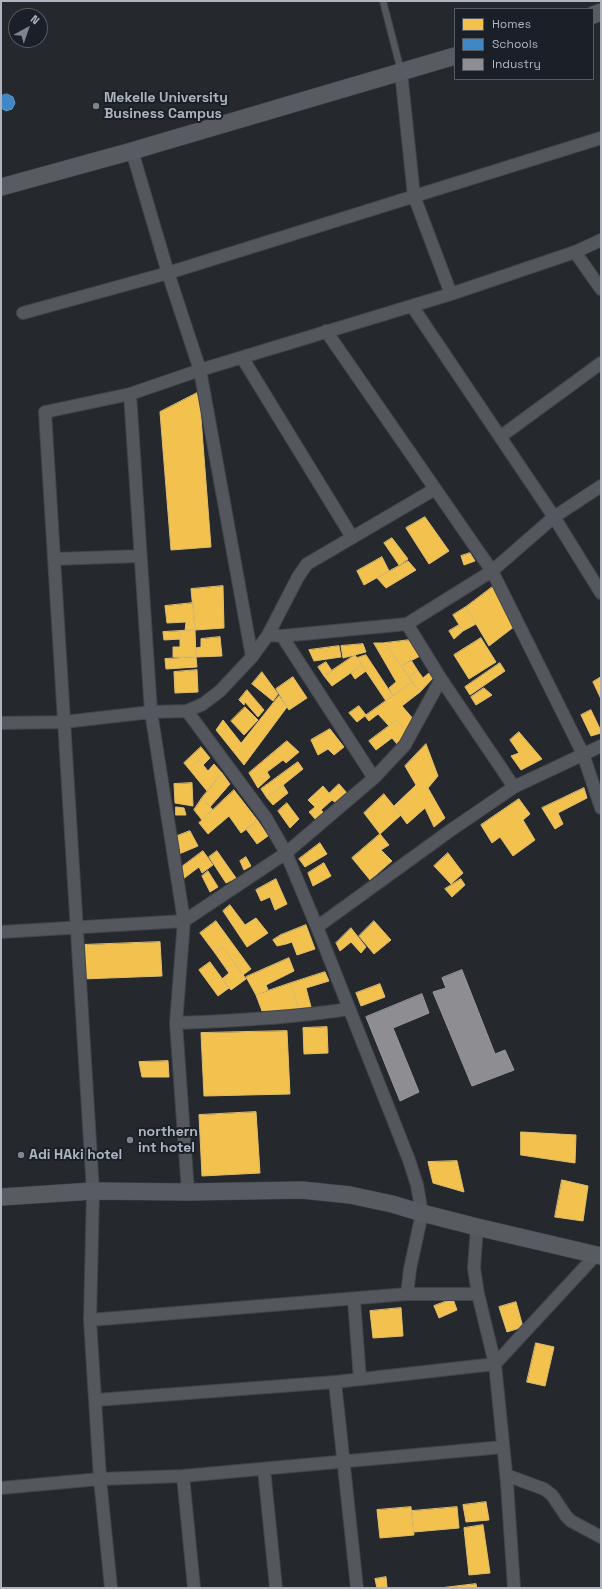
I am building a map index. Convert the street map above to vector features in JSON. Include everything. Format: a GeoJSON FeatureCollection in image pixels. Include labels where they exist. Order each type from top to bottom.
{"type":"FeatureCollection","features":[{"type":"Feature","properties":{"kind":"street"},"geometry":{"type":"LineString","coordinates":[[1,187],[132,151],[454,56]]}},
{"type":"Feature","properties":{"kind":"street"},"geometry":{"type":"LineString","coordinates":[[401,72],[414,196],[450,294]]}},
{"type":"Feature","properties":{"kind":"street"},"geometry":{"type":"LineString","coordinates":[[23,313],[168,273],[601,138]]}},
{"type":"Feature","properties":{"kind":"street"},"geometry":{"type":"LineString","coordinates":[[132,151],[168,273],[200,370],[252,657]]}},
{"type":"Feature","properties":{"kind":"street"},"geometry":{"type":"LineString","coordinates":[[111,1588],[100,1478],[90,1320],[93,1191],[45,412],[130,394],[200,370],[242,359],[450,294],[574,252],[601,240]]}},
{"type":"Feature","properties":{"kind":"street"},"geometry":{"type":"LineString","coordinates":[[574,252],[601,289]]}},
{"type":"Feature","properties":{"kind":"street"},"geometry":{"type":"LineString","coordinates":[[412,306],[554,518],[598,579],[601,593]]}},
{"type":"Feature","properties":{"kind":"street"},"geometry":{"type":"LineString","coordinates":[[326,332],[492,571],[583,754],[601,808]]}},
{"type":"Feature","properties":{"kind":"street"},"geometry":{"type":"LineString","coordinates":[[242,359],[352,537]]}},
{"type":"Feature","properties":{"kind":"street"},"geometry":{"type":"LineString","coordinates":[[500,437],[601,363]]}},
{"type":"Feature","properties":{"kind":"street"},"geometry":{"type":"LineString","coordinates":[[130,394],[151,712],[184,922],[176,1023],[188,1192]]}},
{"type":"Feature","properties":{"kind":"street"},"geometry":{"type":"LineString","coordinates":[[268,634],[282,636],[407,624],[492,571],[554,518],[601,486]]}},
{"type":"Feature","properties":{"kind":"street"},"geometry":{"type":"LineString","coordinates":[[1,724],[64,722],[151,712],[187,711],[203,704],[220,691],[252,657],[268,634],[298,577],[307,564],[435,489]]}},
{"type":"Feature","properties":{"kind":"street"},"geometry":{"type":"LineString","coordinates":[[54,559],[141,556]]}},
{"type":"Feature","properties":{"kind":"street"},"geometry":{"type":"LineString","coordinates":[[407,624],[441,679],[514,787]]}},
{"type":"Feature","properties":{"kind":"street"},"geometry":{"type":"LineString","coordinates":[[282,636],[374,778]]}},
{"type":"Feature","properties":{"kind":"street"},"geometry":{"type":"LineString","coordinates":[[1,932],[184,922],[286,853],[374,778],[405,745],[441,679]]}},
{"type":"Feature","properties":{"kind":"street"},"geometry":{"type":"LineString","coordinates":[[187,711],[266,818],[286,853],[317,927],[409,1160],[417,1184],[422,1213],[410,1269],[407,1294]]}},
{"type":"Feature","properties":{"kind":"street"},"geometry":{"type":"LineString","coordinates":[[317,927],[451,830],[514,787],[601,746]]}},
{"type":"Feature","properties":{"kind":"street"},"geometry":{"type":"LineString","coordinates":[[176,1023],[262,1020],[305,1016],[349,1009]]}},
{"type":"Feature","properties":{"kind":"street"},"geometry":{"type":"LineString","coordinates":[[1,1197],[93,1191],[188,1192],[302,1190],[350,1195],[392,1204],[476,1227],[599,1255]]}},
{"type":"Feature","properties":{"kind":"street"},"geometry":{"type":"LineString","coordinates":[[476,1227],[474,1268],[478,1294],[494,1364],[506,1475],[514,1588]]}},
{"type":"Feature","properties":{"kind":"street"},"geometry":{"type":"LineString","coordinates":[[96,1400],[336,1382],[494,1364],[599,1255]]}},
{"type":"Feature","properties":{"kind":"street"},"geometry":{"type":"LineString","coordinates":[[90,1320],[354,1300],[407,1294],[478,1294]]}},
{"type":"Feature","properties":{"kind":"street"},"geometry":{"type":"LineString","coordinates":[[354,1300],[360,1379]]}},
{"type":"Feature","properties":{"kind":"street"},"geometry":{"type":"LineString","coordinates":[[336,1382],[356,1588]]}},
{"type":"Feature","properties":{"kind":"street"},"geometry":{"type":"LineString","coordinates":[[1,1488],[100,1478],[183,1476],[503,1447]]}},
{"type":"Feature","properties":{"kind":"street"},"geometry":{"type":"LineString","coordinates":[[264,1469],[276,1588]]}},
{"type":"Feature","properties":{"kind":"street"},"geometry":{"type":"LineString","coordinates":[[506,1475],[544,1489],[552,1495],[571,1521],[601,1537]]}},
{"type":"Feature","properties":{"kind":"street"},"geometry":{"type":"LineString","coordinates":[[183,1476],[194,1588]]}},
{"type":"Feature","properties":{"kind":"lane"},"geometry":{"type":"LineString","coordinates":[[384,1],[401,72]]}},
{"type":"Feature","properties":{"kind":"building: Homes"},"geometry":{"type":"Polygon","coordinates":[[[199,392],[211,547],[171,550],[160,412],[199,392]]]}},
{"type":"Feature","properties":{"kind":"building: Homes"},"geometry":{"type":"Polygon","coordinates":[[[425,517],[449,551],[429,564],[406,528],[425,517]]]}},
{"type":"Feature","properties":{"kind":"building: Homes"},"geometry":{"type":"Polygon","coordinates":[[[392,538],[408,559],[399,565],[384,543],[392,538]]]}},
{"type":"Feature","properties":{"kind":"building: Homes"},"geometry":{"type":"Polygon","coordinates":[[[470,553],[475,561],[464,565],[461,556],[470,553]]]}},
{"type":"Feature","properties":{"kind":"building: Homes"},"geometry":{"type":"Polygon","coordinates":[[[382,557],[389,571],[364,585],[357,571],[382,557]]]}},
{"type":"Feature","properties":{"kind":"building: Homes"},"geometry":{"type":"Polygon","coordinates":[[[408,561],[416,570],[386,588],[377,578],[408,561]]]}},
{"type":"Feature","properties":{"kind":"building: Homes"},"geometry":{"type":"Polygon","coordinates":[[[495,585],[515,626],[489,646],[466,607],[495,585]]]}},
{"type":"Feature","properties":{"kind":"building: Homes"},"geometry":{"type":"Polygon","coordinates":[[[223,586],[224,628],[195,630],[191,589],[223,586]]]}},
{"type":"Feature","properties":{"kind":"building: Homes"},"geometry":{"type":"Polygon","coordinates":[[[193,603],[195,630],[185,631],[186,622],[167,623],[165,606],[193,603]]]}},
{"type":"Feature","properties":{"kind":"building: Homes"},"geometry":{"type":"Polygon","coordinates":[[[466,607],[476,624],[463,631],[453,615],[466,607]]]}},
{"type":"Feature","properties":{"kind":"building: Homes"},"geometry":{"type":"Polygon","coordinates":[[[459,625],[463,631],[454,639],[449,631],[459,625]]]}},
{"type":"Feature","properties":{"kind":"building: Homes"},"geometry":{"type":"Polygon","coordinates":[[[195,630],[196,657],[173,657],[173,647],[180,647],[180,631],[195,630]]]}},
{"type":"Feature","properties":{"kind":"building: Homes"},"geometry":{"type":"Polygon","coordinates":[[[180,631],[180,639],[164,640],[163,632],[180,631]]]}},
{"type":"Feature","properties":{"kind":"building: Homes"},"geometry":{"type":"Polygon","coordinates":[[[220,637],[222,656],[196,657],[196,648],[201,647],[201,639],[220,637]]]}},
{"type":"Feature","properties":{"kind":"building: Homes"},"geometry":{"type":"Polygon","coordinates":[[[481,638],[496,662],[469,679],[454,655],[481,638]]]}},
{"type":"Feature","properties":{"kind":"building: Homes"},"geometry":{"type":"Polygon","coordinates":[[[410,640],[420,656],[401,666],[385,643],[410,640]]]}},
{"type":"Feature","properties":{"kind":"building: Homes"},"geometry":{"type":"Polygon","coordinates":[[[374,643],[385,643],[412,682],[393,696],[389,688],[396,682],[374,643]]]}},
{"type":"Feature","properties":{"kind":"building: Homes"},"geometry":{"type":"Polygon","coordinates":[[[363,644],[366,652],[343,658],[341,646],[363,644]]]}},
{"type":"Feature","properties":{"kind":"building: Homes"},"geometry":{"type":"Polygon","coordinates":[[[339,646],[341,657],[314,661],[309,650],[339,646]]]}},
{"type":"Feature","properties":{"kind":"building: Homes"},"geometry":{"type":"Polygon","coordinates":[[[355,655],[362,665],[332,686],[324,676],[355,655]]]}},
{"type":"Feature","properties":{"kind":"building: Homes"},"geometry":{"type":"Polygon","coordinates":[[[366,655],[393,696],[386,701],[357,658],[366,655]]]}},
{"type":"Feature","properties":{"kind":"building: Homes"},"geometry":{"type":"Polygon","coordinates":[[[196,657],[197,667],[166,669],[165,659],[196,657]]]}},
{"type":"Feature","properties":{"kind":"building: Homes"},"geometry":{"type":"Polygon","coordinates":[[[411,660],[418,671],[409,677],[401,666],[411,660]]]}},
{"type":"Feature","properties":{"kind":"building: Homes"},"geometry":{"type":"Polygon","coordinates":[[[326,662],[332,671],[324,676],[318,667],[326,662]]]}},
{"type":"Feature","properties":{"kind":"building: Homes"},"geometry":{"type":"Polygon","coordinates":[[[500,663],[505,671],[470,695],[465,687],[500,663]]]}},
{"type":"Feature","properties":{"kind":"building: Homes"},"geometry":{"type":"Polygon","coordinates":[[[362,665],[366,671],[355,679],[351,673],[362,665]]]}},
{"type":"Feature","properties":{"kind":"building: Homes"},"geometry":{"type":"Polygon","coordinates":[[[197,670],[198,692],[175,693],[174,672],[197,670]]]}},
{"type":"Feature","properties":{"kind":"building: Homes"},"geometry":{"type":"Polygon","coordinates":[[[418,671],[423,678],[429,673],[433,678],[420,692],[409,677],[418,671]]]}},
{"type":"Feature","properties":{"kind":"building: Homes"},"geometry":{"type":"Polygon","coordinates":[[[262,672],[278,694],[273,701],[252,684],[262,672]]]}},
{"type":"Feature","properties":{"kind":"building: Homes"},"geometry":{"type":"Polygon","coordinates":[[[293,677],[307,698],[289,710],[276,689],[293,677]]]}},
{"type":"Feature","properties":{"kind":"building: Homes"},"geometry":{"type":"Polygon","coordinates":[[[601,677],[601,699],[593,682],[601,677]]]}},
{"type":"Feature","properties":{"kind":"building: Homes"},"geometry":{"type":"Polygon","coordinates":[[[412,682],[420,692],[402,706],[415,721],[409,735],[397,720],[389,726],[378,714],[369,721],[365,716],[412,682]]]}},
{"type":"Feature","properties":{"kind":"building: Homes"},"geometry":{"type":"Polygon","coordinates":[[[484,688],[492,695],[476,705],[471,697],[484,688]]]}},
{"type":"Feature","properties":{"kind":"building: Homes"},"geometry":{"type":"Polygon","coordinates":[[[247,690],[264,710],[258,717],[245,702],[244,705],[239,700],[247,690]]]}},
{"type":"Feature","properties":{"kind":"building: Homes"},"geometry":{"type":"Polygon","coordinates":[[[279,696],[287,707],[244,765],[216,730],[223,720],[241,743],[279,696]]]}},
{"type":"Feature","properties":{"kind":"building: Homes"},"geometry":{"type":"Polygon","coordinates":[[[359,706],[366,715],[357,722],[349,713],[359,706]]]}},
{"type":"Feature","properties":{"kind":"building: Homes"},"geometry":{"type":"Polygon","coordinates":[[[245,707],[258,720],[244,735],[231,721],[245,707]]]}},
{"type":"Feature","properties":{"kind":"building: Homes"},"geometry":{"type":"Polygon","coordinates":[[[591,710],[601,733],[591,736],[581,715],[591,710]]]}},
{"type":"Feature","properties":{"kind":"building: Homes"},"geometry":{"type":"Polygon","coordinates":[[[397,720],[409,735],[397,744],[392,738],[376,750],[369,741],[397,720]]]}},
{"type":"Feature","properties":{"kind":"building: Homes"},"geometry":{"type":"Polygon","coordinates":[[[330,729],[344,747],[334,755],[328,749],[318,755],[311,740],[330,729]]]}},
{"type":"Feature","properties":{"kind":"building: Homes"},"geometry":{"type":"Polygon","coordinates":[[[519,732],[542,759],[521,770],[511,756],[519,753],[510,740],[519,732]]]}},
{"type":"Feature","properties":{"kind":"building: Homes"},"geometry":{"type":"Polygon","coordinates":[[[287,741],[299,752],[286,763],[283,760],[267,772],[270,777],[258,788],[249,773],[287,741]]]}},
{"type":"Feature","properties":{"kind":"building: Homes"},"geometry":{"type":"Polygon","coordinates":[[[426,744],[438,776],[428,788],[445,818],[434,827],[425,808],[407,824],[394,806],[416,785],[405,766],[426,744]]]}},
{"type":"Feature","properties":{"kind":"building: Homes"},"geometry":{"type":"Polygon","coordinates":[[[201,747],[210,758],[203,765],[199,760],[189,769],[184,763],[201,747]]]}},
{"type":"Feature","properties":{"kind":"building: Homes"},"geometry":{"type":"Polygon","coordinates":[[[199,760],[208,771],[214,764],[222,773],[207,791],[189,769],[199,760]]]}},
{"type":"Feature","properties":{"kind":"building: Homes"},"geometry":{"type":"Polygon","coordinates":[[[298,762],[303,769],[267,798],[261,789],[298,762]]]}},
{"type":"Feature","properties":{"kind":"building: Homes"},"geometry":{"type":"Polygon","coordinates":[[[222,773],[230,784],[210,807],[202,798],[222,773]]]}},
{"type":"Feature","properties":{"kind":"building: Homes"},"geometry":{"type":"Polygon","coordinates":[[[192,783],[193,806],[175,803],[174,784],[192,783]]]}},
{"type":"Feature","properties":{"kind":"building: Homes"},"geometry":{"type":"Polygon","coordinates":[[[339,784],[347,793],[336,803],[332,800],[321,810],[324,813],[316,820],[309,812],[315,807],[308,800],[323,786],[329,793],[339,784]]]}},
{"type":"Feature","properties":{"kind":"building: Homes"},"geometry":{"type":"Polygon","coordinates":[[[283,785],[288,793],[273,805],[267,798],[283,785]]]}},
{"type":"Feature","properties":{"kind":"building: Homes"},"geometry":{"type":"Polygon","coordinates":[[[584,788],[587,798],[558,813],[563,824],[555,829],[542,808],[584,788]]]}},
{"type":"Feature","properties":{"kind":"building: Homes"},"geometry":{"type":"Polygon","coordinates":[[[234,790],[258,821],[241,833],[229,816],[208,834],[199,823],[234,790]]]}},
{"type":"Feature","properties":{"kind":"building: Homes"},"geometry":{"type":"Polygon","coordinates":[[[384,794],[401,815],[380,834],[364,813],[384,794]]]}},
{"type":"Feature","properties":{"kind":"building: Homes"},"geometry":{"type":"Polygon","coordinates":[[[202,798],[213,810],[202,820],[194,810],[202,798]]]}},
{"type":"Feature","properties":{"kind":"building: Homes"},"geometry":{"type":"Polygon","coordinates":[[[519,799],[530,814],[523,820],[535,840],[513,856],[500,837],[492,843],[481,825],[519,799]]]}},
{"type":"Feature","properties":{"kind":"building: Homes"},"geometry":{"type":"Polygon","coordinates":[[[287,803],[299,819],[290,828],[278,811],[287,803]]]}},
{"type":"Feature","properties":{"kind":"building: Homes"},"geometry":{"type":"Polygon","coordinates":[[[176,807],[184,808],[186,815],[176,815],[176,807]]]}},
{"type":"Feature","properties":{"kind":"building: Homes"},"geometry":{"type":"Polygon","coordinates":[[[258,821],[268,836],[257,844],[246,829],[258,821]]]}},
{"type":"Feature","properties":{"kind":"building: Homes"},"geometry":{"type":"Polygon","coordinates":[[[190,831],[198,846],[179,854],[177,836],[190,831]]]}},
{"type":"Feature","properties":{"kind":"building: Homes"},"geometry":{"type":"Polygon","coordinates":[[[380,834],[389,845],[381,850],[392,861],[370,880],[352,858],[380,834]]]}},
{"type":"Feature","properties":{"kind":"building: Homes"},"geometry":{"type":"Polygon","coordinates":[[[320,843],[327,854],[305,867],[299,859],[320,843]]]}},
{"type":"Feature","properties":{"kind":"building: Homes"},"geometry":{"type":"Polygon","coordinates":[[[203,851],[213,865],[202,873],[199,867],[183,879],[179,869],[203,851]]]}},
{"type":"Feature","properties":{"kind":"building: Homes"},"geometry":{"type":"Polygon","coordinates":[[[217,851],[236,878],[226,883],[209,857],[217,851]]]}},
{"type":"Feature","properties":{"kind":"building: Homes"},"geometry":{"type":"Polygon","coordinates":[[[448,853],[463,873],[451,884],[434,866],[448,853]]]}},
{"type":"Feature","properties":{"kind":"building: Homes"},"geometry":{"type":"Polygon","coordinates":[[[246,857],[251,866],[244,870],[240,861],[246,857]]]}},
{"type":"Feature","properties":{"kind":"building: Homes"},"geometry":{"type":"Polygon","coordinates":[[[324,863],[331,876],[313,886],[308,873],[324,863]]]}},
{"type":"Feature","properties":{"kind":"building: Homes"},"geometry":{"type":"Polygon","coordinates":[[[208,871],[218,887],[210,892],[202,876],[208,871]]]}},
{"type":"Feature","properties":{"kind":"building: Homes"},"geometry":{"type":"Polygon","coordinates":[[[276,879],[287,904],[275,910],[270,897],[261,901],[256,890],[276,879]]]}},
{"type":"Feature","properties":{"kind":"building: Homes"},"geometry":{"type":"Polygon","coordinates":[[[461,879],[465,885],[452,897],[445,889],[461,879]]]}},
{"type":"Feature","properties":{"kind":"building: Homes"},"geometry":{"type":"Polygon","coordinates":[[[230,905],[245,925],[256,918],[268,933],[247,947],[223,911],[230,905]]]}},
{"type":"Feature","properties":{"kind":"building: Homes"},"geometry":{"type":"Polygon","coordinates":[[[216,921],[251,969],[243,975],[223,947],[215,953],[200,933],[216,921]]]}},
{"type":"Feature","properties":{"kind":"building: Homes"},"geometry":{"type":"Polygon","coordinates":[[[374,921],[391,940],[374,954],[359,936],[374,921]]]}},
{"type":"Feature","properties":{"kind":"building: Homes"},"geometry":{"type":"Polygon","coordinates":[[[306,925],[315,949],[297,955],[292,942],[286,944],[281,935],[306,925]]]}},
{"type":"Feature","properties":{"kind":"building: Homes"},"geometry":{"type":"Polygon","coordinates":[[[351,928],[366,947],[361,953],[351,942],[340,951],[336,943],[351,928]]]}},
{"type":"Feature","properties":{"kind":"building: Homes"},"geometry":{"type":"Polygon","coordinates":[[[281,935],[286,944],[277,946],[273,940],[281,935]]]}},
{"type":"Feature","properties":{"kind":"building: Homes"},"geometry":{"type":"Polygon","coordinates":[[[160,942],[162,976],[82,979],[81,945],[160,942]]]}},
{"type":"Feature","properties":{"kind":"building: Homes"},"geometry":{"type":"Polygon","coordinates":[[[223,947],[246,979],[231,990],[222,979],[229,973],[215,953],[223,947]]]}},
{"type":"Feature","properties":{"kind":"building: Homes"},"geometry":{"type":"Polygon","coordinates":[[[289,958],[294,971],[266,985],[268,990],[256,995],[246,977],[289,958]]]}},
{"type":"Feature","properties":{"kind":"building: Homes"},"geometry":{"type":"Polygon","coordinates":[[[210,962],[229,988],[218,996],[199,970],[210,962]]]}},
{"type":"Feature","properties":{"kind":"building: Homes"},"geometry":{"type":"Polygon","coordinates":[[[325,972],[329,981],[306,988],[311,1007],[299,1009],[291,983],[325,972]]]}},
{"type":"Feature","properties":{"kind":"building: Homes"},"geometry":{"type":"Polygon","coordinates":[[[291,983],[299,1009],[262,1011],[256,995],[291,983]]]}},
{"type":"Feature","properties":{"kind":"building: Homes"},"geometry":{"type":"Polygon","coordinates":[[[380,984],[385,997],[361,1006],[356,993],[380,984]]]}},
{"type":"Feature","properties":{"kind":"building: Homes"},"geometry":{"type":"Polygon","coordinates":[[[327,1027],[328,1053],[304,1054],[303,1028],[327,1027]]]}},
{"type":"Feature","properties":{"kind":"building: Homes"},"geometry":{"type":"Polygon","coordinates":[[[287,1031],[290,1094],[204,1096],[201,1033],[287,1031]]]}},
{"type":"Feature","properties":{"kind":"building: Homes"},"geometry":{"type":"Polygon","coordinates":[[[168,1061],[169,1077],[142,1077],[139,1062],[168,1061]]]}},
{"type":"Feature","properties":{"kind":"building: Homes"},"geometry":{"type":"Polygon","coordinates":[[[256,1112],[260,1173],[202,1176],[199,1115],[256,1112]]]}},
{"type":"Feature","properties":{"kind":"building: Homes"},"geometry":{"type":"Polygon","coordinates":[[[521,1132],[576,1135],[575,1163],[521,1155],[521,1132]]]}},
{"type":"Feature","properties":{"kind":"building: Homes"},"geometry":{"type":"Polygon","coordinates":[[[457,1161],[464,1192],[433,1183],[428,1162],[457,1161]]]}},
{"type":"Feature","properties":{"kind":"building: Homes"},"geometry":{"type":"Polygon","coordinates":[[[562,1180],[588,1186],[583,1221],[555,1217],[562,1180]]]}},
{"type":"Feature","properties":{"kind":"building: Homes"},"geometry":{"type":"Polygon","coordinates":[[[453,1299],[457,1310],[439,1318],[434,1306],[453,1299]]]}},
{"type":"Feature","properties":{"kind":"building: Homes"},"geometry":{"type":"Polygon","coordinates":[[[516,1302],[523,1327],[507,1332],[499,1307],[516,1302]]]}},
{"type":"Feature","properties":{"kind":"building: Homes"},"geometry":{"type":"Polygon","coordinates":[[[401,1308],[403,1336],[373,1338],[370,1311],[401,1308]]]}},
{"type":"Feature","properties":{"kind":"building: Homes"},"geometry":{"type":"Polygon","coordinates":[[[536,1343],[554,1347],[545,1386],[527,1382],[536,1343]]]}},
{"type":"Feature","properties":{"kind":"building: Homes"},"geometry":{"type":"Polygon","coordinates":[[[486,1502],[489,1520],[466,1522],[463,1505],[486,1502]]]}},
{"type":"Feature","properties":{"kind":"building: Homes"},"geometry":{"type":"Polygon","coordinates":[[[411,1507],[414,1535],[380,1538],[377,1510],[411,1507]]]}},
{"type":"Feature","properties":{"kind":"building: Homes"},"geometry":{"type":"Polygon","coordinates":[[[457,1507],[459,1528],[414,1532],[412,1511],[457,1507]]]}},
{"type":"Feature","properties":{"kind":"building: Homes"},"geometry":{"type":"Polygon","coordinates":[[[483,1525],[490,1573],[469,1575],[464,1528],[483,1525]]]}},
{"type":"Feature","properties":{"kind":"building: Homes"},"geometry":{"type":"Polygon","coordinates":[[[386,1577],[387,1587],[377,1588],[375,1579],[386,1577]]]}},
{"type":"Feature","properties":{"kind":"building: Homes"},"geometry":{"type":"Polygon","coordinates":[[[476,1584],[477,1588],[440,1588],[476,1584]]]}},
{"type":"Feature","properties":{"kind":"building: Schools"},"geometry":{"type":"Polygon","coordinates":[[[7,94],[13,97],[15,103],[12,109],[6,111],[1,108],[1,96],[7,94]]]}},
{"type":"Feature","properties":{"kind":"building: Industry"},"geometry":{"type":"Polygon","coordinates":[[[462,970],[495,1054],[505,1050],[514,1070],[472,1086],[433,992],[446,988],[442,978],[462,970]]]}},
{"type":"Feature","properties":{"kind":"building: Industry"},"geometry":{"type":"Polygon","coordinates":[[[422,994],[429,1013],[393,1028],[419,1092],[400,1101],[366,1017],[422,994]]]}},
{"type":"Feature","properties":{"kind":"place","name":"Mekelle University Business Campus"},"geometry":{"type":"Point","coordinates":[96,106]}},
{"type":"Feature","properties":{"kind":"place","name":"northern int hotel"},"geometry":{"type":"Point","coordinates":[130,1140]}},
{"type":"Feature","properties":{"kind":"place","name":"Adi HAki hotel"},"geometry":{"type":"Point","coordinates":[21,1155]}}]}
